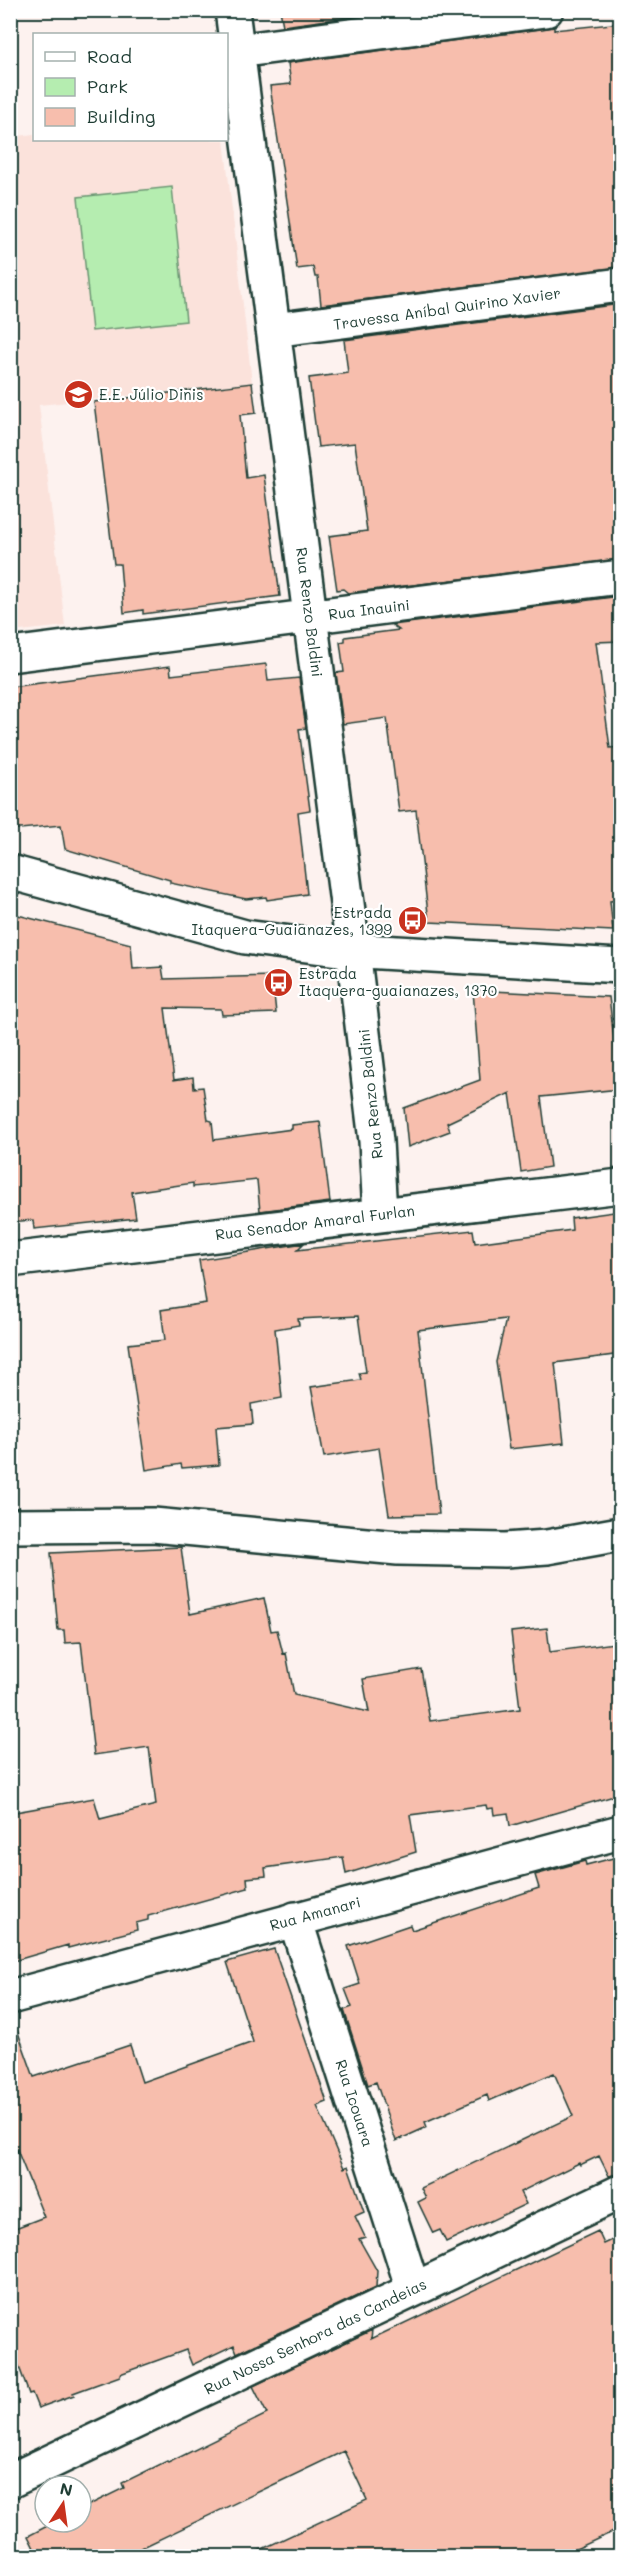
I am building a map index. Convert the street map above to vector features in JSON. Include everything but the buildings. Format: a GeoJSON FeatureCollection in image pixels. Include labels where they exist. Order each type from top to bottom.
{"type":"FeatureCollection","features":[{"type":"Feature","properties":{"kind":"street","name":"Rua Renzo Baldini"},"geometry":{"type":"LineString","coordinates":[[232,10],[353,950],[376,1142],[380,1214]]}},
{"type":"Feature","properties":{"kind":"street"},"geometry":{"type":"LineString","coordinates":[[237,51],[546,10]]}},
{"type":"Feature","properties":{"kind":"street","name":"Travessa Aníbal Quirino Xavier"},"geometry":{"type":"LineString","coordinates":[[273,330],[621,285]]}},
{"type":"Feature","properties":{"kind":"street","name":"Rua Inauini"},"geometry":{"type":"LineString","coordinates":[[10,655],[621,577]]}},
{"type":"Feature","properties":{"kind":"street"},"geometry":{"type":"LineString","coordinates":[[10,872],[245,937],[353,950],[621,966]]}},
{"type":"Feature","properties":{"kind":"street","name":"Rua Senador Amaral Furlan"},"geometry":{"type":"LineString","coordinates":[[10,1260],[621,1186]]}},
{"type":"Feature","properties":{"kind":"street"},"geometry":{"type":"LineString","coordinates":[[10,1526],[153,1525],[398,1548],[505,1550],[547,1547],[621,1534]]}},
{"type":"Feature","properties":{"kind":"street","name":"Rua Amanari"},"geometry":{"type":"LineString","coordinates":[[10,1997],[621,1832]]}},
{"type":"Feature","properties":{"kind":"street","name":"Rua Icouara"},"geometry":{"type":"LineString","coordinates":[[295,1919],[413,2289]]}},
{"type":"Feature","properties":{"kind":"street","name":"Rua Nossa Senhora das Candeias"},"geometry":{"type":"LineString","coordinates":[[10,2481],[621,2192]]}},
{"type":"Feature","properties":{"kind":"shaded area","name":"E.E. Júlio Dinis"},"geometry":{"type":"Polygon","coordinates":[[[33,134],[33,141],[224,141],[252,383],[39,405],[65,626],[11,632],[10,137],[33,134]]]}},
{"type":"Feature","properties":{"kind":"green space"},"geometry":{"type":"Polygon","coordinates":[[[172,187],[186,321],[92,331],[78,197],[172,187]]]}},
{"type":"Feature","properties":{"kind":"place","name":"E.E. Júlio Dinis"},"geometry":{"type":"Point","coordinates":[78,394]}},
{"type":"Feature","properties":{"kind":"place","name":"Estrada Itaquera-Guaianazes, 1399"},"geometry":{"type":"Point","coordinates":[413,921]}},
{"type":"Feature","properties":{"kind":"place","name":"Estrada Itaquera-guaianazes, 1370"},"geometry":{"type":"Point","coordinates":[278,982]}}]}
